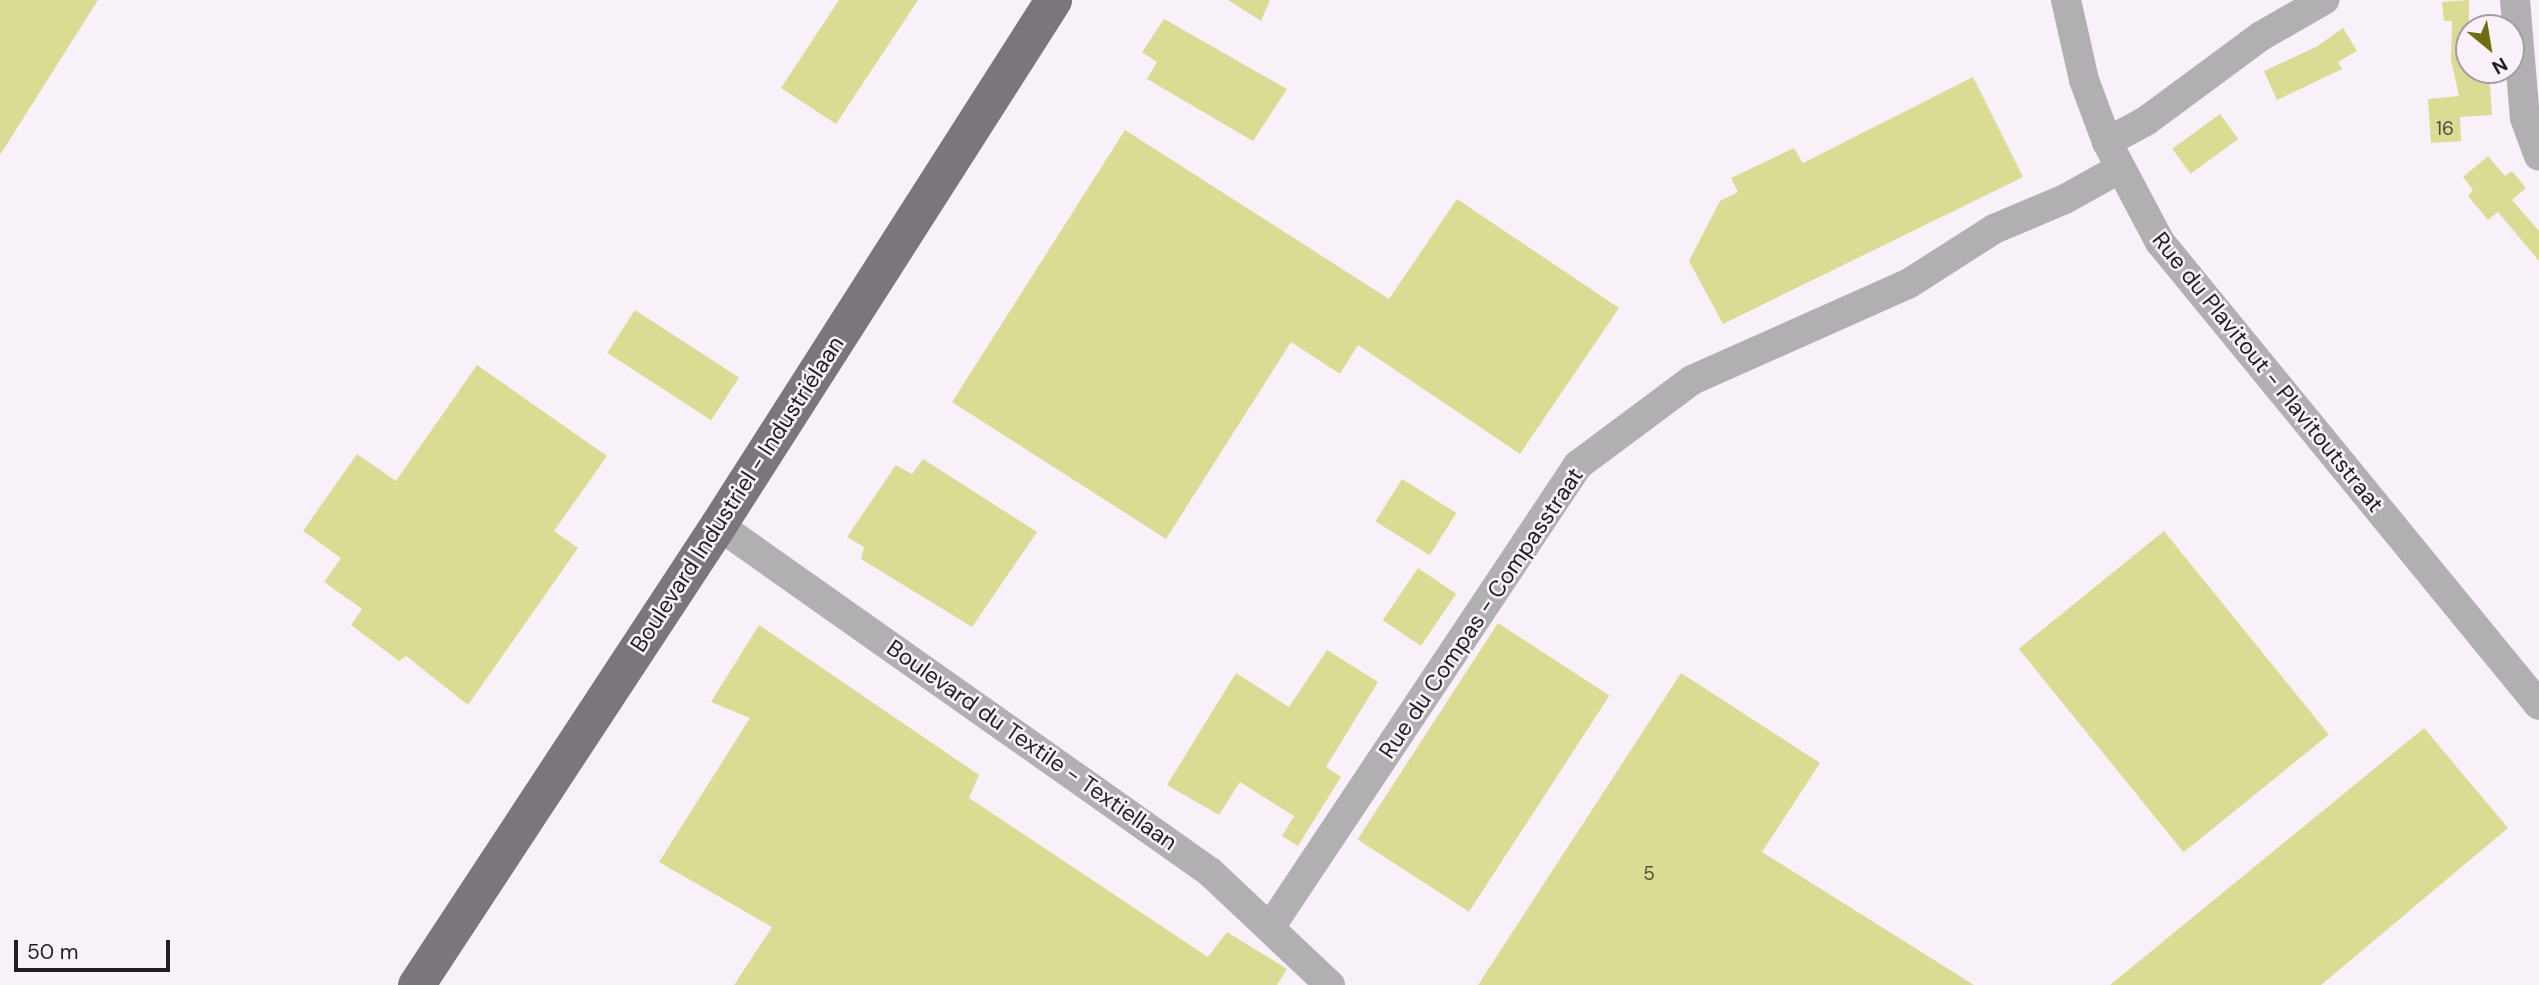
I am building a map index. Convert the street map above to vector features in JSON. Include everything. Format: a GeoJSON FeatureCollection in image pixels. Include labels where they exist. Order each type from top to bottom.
{"type":"FeatureCollection","features":[{"type":"Feature","properties":{"kind":"main road","name":"Boulevard Industriel - Industriélaan"},"geometry":{"type":"LineString","coordinates":[[416,985],[718,525],[1053,0]]}},
{"type":"Feature","properties":{"kind":"street","name":"Rue du Plavitout - Plavitoutstraat"},"geometry":{"type":"LineString","coordinates":[[2066,0],[2084,80],[2107,142],[2160,242],[2193,286],[2539,705]]}},
{"type":"Feature","properties":{"kind":"street"},"geometry":{"type":"LineString","coordinates":[[2107,142],[2146,121],[2261,36],[2324,0]]}},
{"type":"Feature","properties":{"kind":"street"},"geometry":{"type":"LineString","coordinates":[[2515,0],[2525,118],[2531,144],[2539,156]]}},
{"type":"Feature","properties":{"kind":"street","name":"Rue du Compas - Compasstraat"},"geometry":{"type":"LineString","coordinates":[[1271,926],[1578,466],[1692,380],[1908,284],[1994,229],[2065,199],[2119,169]]}},
{"type":"Feature","properties":{"kind":"street","name":"Boulevard du Textile - Textiellaan"},"geometry":{"type":"LineString","coordinates":[[718,525],[1076,774],[1210,872],[1271,926],[1330,985]]}},
{"type":"Feature","properties":{"kind":"building"},"geometry":{"type":"Polygon","coordinates":[[[0,0],[98,0],[0,155],[0,0]]]}},
{"type":"Feature","properties":{"kind":"building"},"geometry":{"type":"Polygon","coordinates":[[[839,0],[918,0],[836,124],[781,88],[839,0]]]}},
{"type":"Feature","properties":{"kind":"building"},"geometry":{"type":"Polygon","coordinates":[[[1228,0],[1270,0],[1261,21],[1228,0]]]}},
{"type":"Feature","properties":{"kind":"building"},"geometry":{"type":"Polygon","coordinates":[[[2469,0],[2469,14],[2455,14],[2455,78],[2451,60],[2452,21],[2444,21],[2442,2],[2469,0]]]}},
{"type":"Feature","properties":{"kind":"building"},"geometry":{"type":"Polygon","coordinates":[[[1164,19],[1287,89],[1253,141],[1147,79],[1157,62],[1142,52],[1164,19]]]}},
{"type":"Feature","properties":{"kind":"building"},"geometry":{"type":"Polygon","coordinates":[[[2343,28],[2357,51],[2338,62],[2342,69],[2277,100],[2264,71],[2316,47],[2343,28]]]}},
{"type":"Feature","properties":{"kind":"building"},"geometry":{"type":"Polygon","coordinates":[[[1973,77],[2023,177],[1723,324],[1689,261],[1720,201],[1738,192],[1731,178],[1794,148],[1803,163],[1973,77]]]}},
{"type":"Feature","properties":{"kind":"building"},"geometry":{"type":"Polygon","coordinates":[[[2456,84],[2490,84],[2492,115],[2460,117],[2461,141],[2431,143],[2428,99],[2459,96],[2456,84]]]}},
{"type":"Feature","properties":{"kind":"building"},"geometry":{"type":"Polygon","coordinates":[[[2220,114],[2238,139],[2190,174],[2172,149],[2220,114]]]}},
{"type":"Feature","properties":{"kind":"building"},"geometry":{"type":"Polygon","coordinates":[[[1125,130],[1389,299],[1457,199],[1619,308],[1520,454],[1358,345],[1340,374],[1291,342],[1166,539],[952,402],[1125,130]]]}},
{"type":"Feature","properties":{"kind":"building"},"geometry":{"type":"Polygon","coordinates":[[[2488,156],[2505,176],[2512,171],[2526,188],[2512,200],[2539,231],[2539,261],[2498,212],[2488,220],[2468,196],[2473,190],[2463,177],[2488,156]]]}},
{"type":"Feature","properties":{"kind":"building"},"geometry":{"type":"Polygon","coordinates":[[[635,310],[739,378],[711,420],[607,353],[635,310]]]}},
{"type":"Feature","properties":{"kind":"building"},"geometry":{"type":"Polygon","coordinates":[[[477,365],[607,456],[554,531],[578,548],[468,705],[406,656],[399,661],[351,625],[362,609],[324,582],[341,558],[303,531],[357,454],[396,481],[477,365]]]}},
{"type":"Feature","properties":{"kind":"building"},"geometry":{"type":"Polygon","coordinates":[[[923,459],[1037,532],[972,627],[861,559],[864,547],[847,537],[896,465],[912,474],[923,459]]]}},
{"type":"Feature","properties":{"kind":"building"},"geometry":{"type":"Polygon","coordinates":[[[1402,479],[1456,513],[1430,555],[1376,521],[1402,479]]]}},
{"type":"Feature","properties":{"kind":"building"},"geometry":{"type":"Polygon","coordinates":[[[2164,531],[2329,735],[2184,852],[2019,649],[2164,531]]]}},
{"type":"Feature","properties":{"kind":"building"},"geometry":{"type":"Polygon","coordinates":[[[1418,568],[1456,594],[1421,646],[1383,620],[1418,568]]]}},
{"type":"Feature","properties":{"kind":"building"},"geometry":{"type":"Polygon","coordinates":[[[1498,623],[1610,695],[1469,912],[1357,839],[1498,623]]]}},
{"type":"Feature","properties":{"kind":"building"},"geometry":{"type":"Polygon","coordinates":[[[759,625],[979,775],[969,798],[1208,957],[1227,932],[1287,969],[1277,985],[734,985],[772,927],[659,862],[750,718],[711,702],[759,625]]]}},
{"type":"Feature","properties":{"kind":"building"},"geometry":{"type":"Polygon","coordinates":[[[1327,650],[1378,682],[1326,767],[1341,777],[1298,846],[1282,836],[1294,816],[1240,782],[1219,815],[1167,785],[1236,673],[1289,707],[1327,650]]]}},
{"type":"Feature","properties":{"kind":"building"},"geometry":{"type":"Polygon","coordinates":[[[1681,673],[1820,763],[1762,852],[1974,985],[1478,985],[1681,673]]]}},
{"type":"Feature","properties":{"kind":"building"},"geometry":{"type":"Polygon","coordinates":[[[2424,728],[2508,828],[2321,985],[2110,985],[2424,728]]]}}]}
